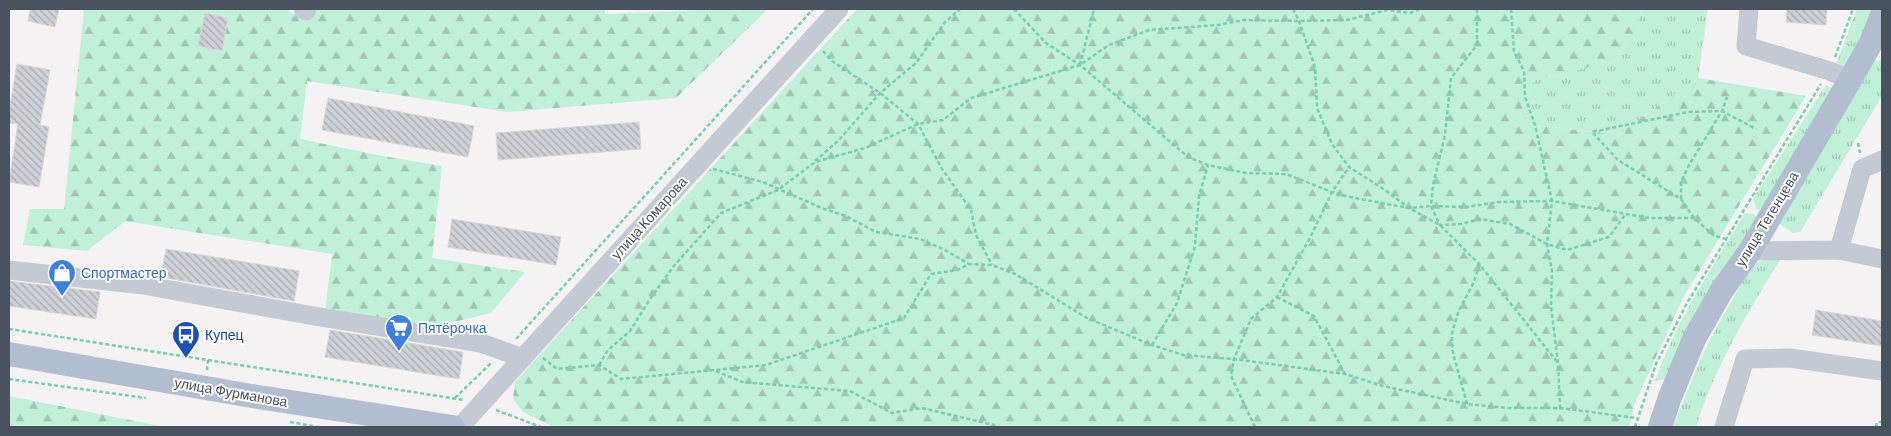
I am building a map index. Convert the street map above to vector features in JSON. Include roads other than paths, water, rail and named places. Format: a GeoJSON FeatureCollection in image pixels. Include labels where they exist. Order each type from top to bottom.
{"type":"FeatureCollection","features":[{"type":"Feature","properties":{"kind":"main road","name":"улица Тегенцева"},"geometry":{"type":"LineString","coordinates":[[1660,427],[1670,397],[1695,337],[1722,290],[1750,251],[1840,75],[1876,46],[1882,15]]}},
{"type":"Feature","properties":{"kind":"main road","name":"улица Фурманова"},"geometry":{"type":"LineString","coordinates":[[9,354],[252,396],[453,427]]}},
{"type":"Feature","properties":{"kind":"street"},"geometry":{"type":"LineString","coordinates":[[303,9],[306,11],[308,9]]}},
{"type":"Feature","properties":{"kind":"street","name":"улица Комарова"},"geometry":{"type":"LineString","coordinates":[[460,427],[839,9]]}},
{"type":"Feature","properties":{"kind":"street"},"geometry":{"type":"LineString","coordinates":[[1749,9],[1746,46],[1840,75]]}},
{"type":"Feature","properties":{"kind":"street"},"geometry":{"type":"LineString","coordinates":[[1839,250],[1862,169],[1882,160]]}},
{"type":"Feature","properties":{"kind":"street"},"geometry":{"type":"LineString","coordinates":[[1750,251],[1839,250],[1882,258]]}},
{"type":"Feature","properties":{"kind":"street"},"geometry":{"type":"LineString","coordinates":[[9,270],[144,285],[314,316],[481,342],[504,351],[527,353]]}},
{"type":"Feature","properties":{"kind":"street"},"geometry":{"type":"LineString","coordinates":[[1724,427],[1745,359],[1790,358],[1882,371]]}},
{"type":"Feature","properties":{"kind":"place","name":"Спортмастер"},"geometry":{"type":"Point","coordinates":[62,297]}},
{"type":"Feature","properties":{"kind":"place","name":"Пятёрочка"},"geometry":{"type":"Point","coordinates":[399,352]}},
{"type":"Feature","properties":{"kind":"place","name":"Купец"},"geometry":{"type":"Point","coordinates":[186,359]}}]}
